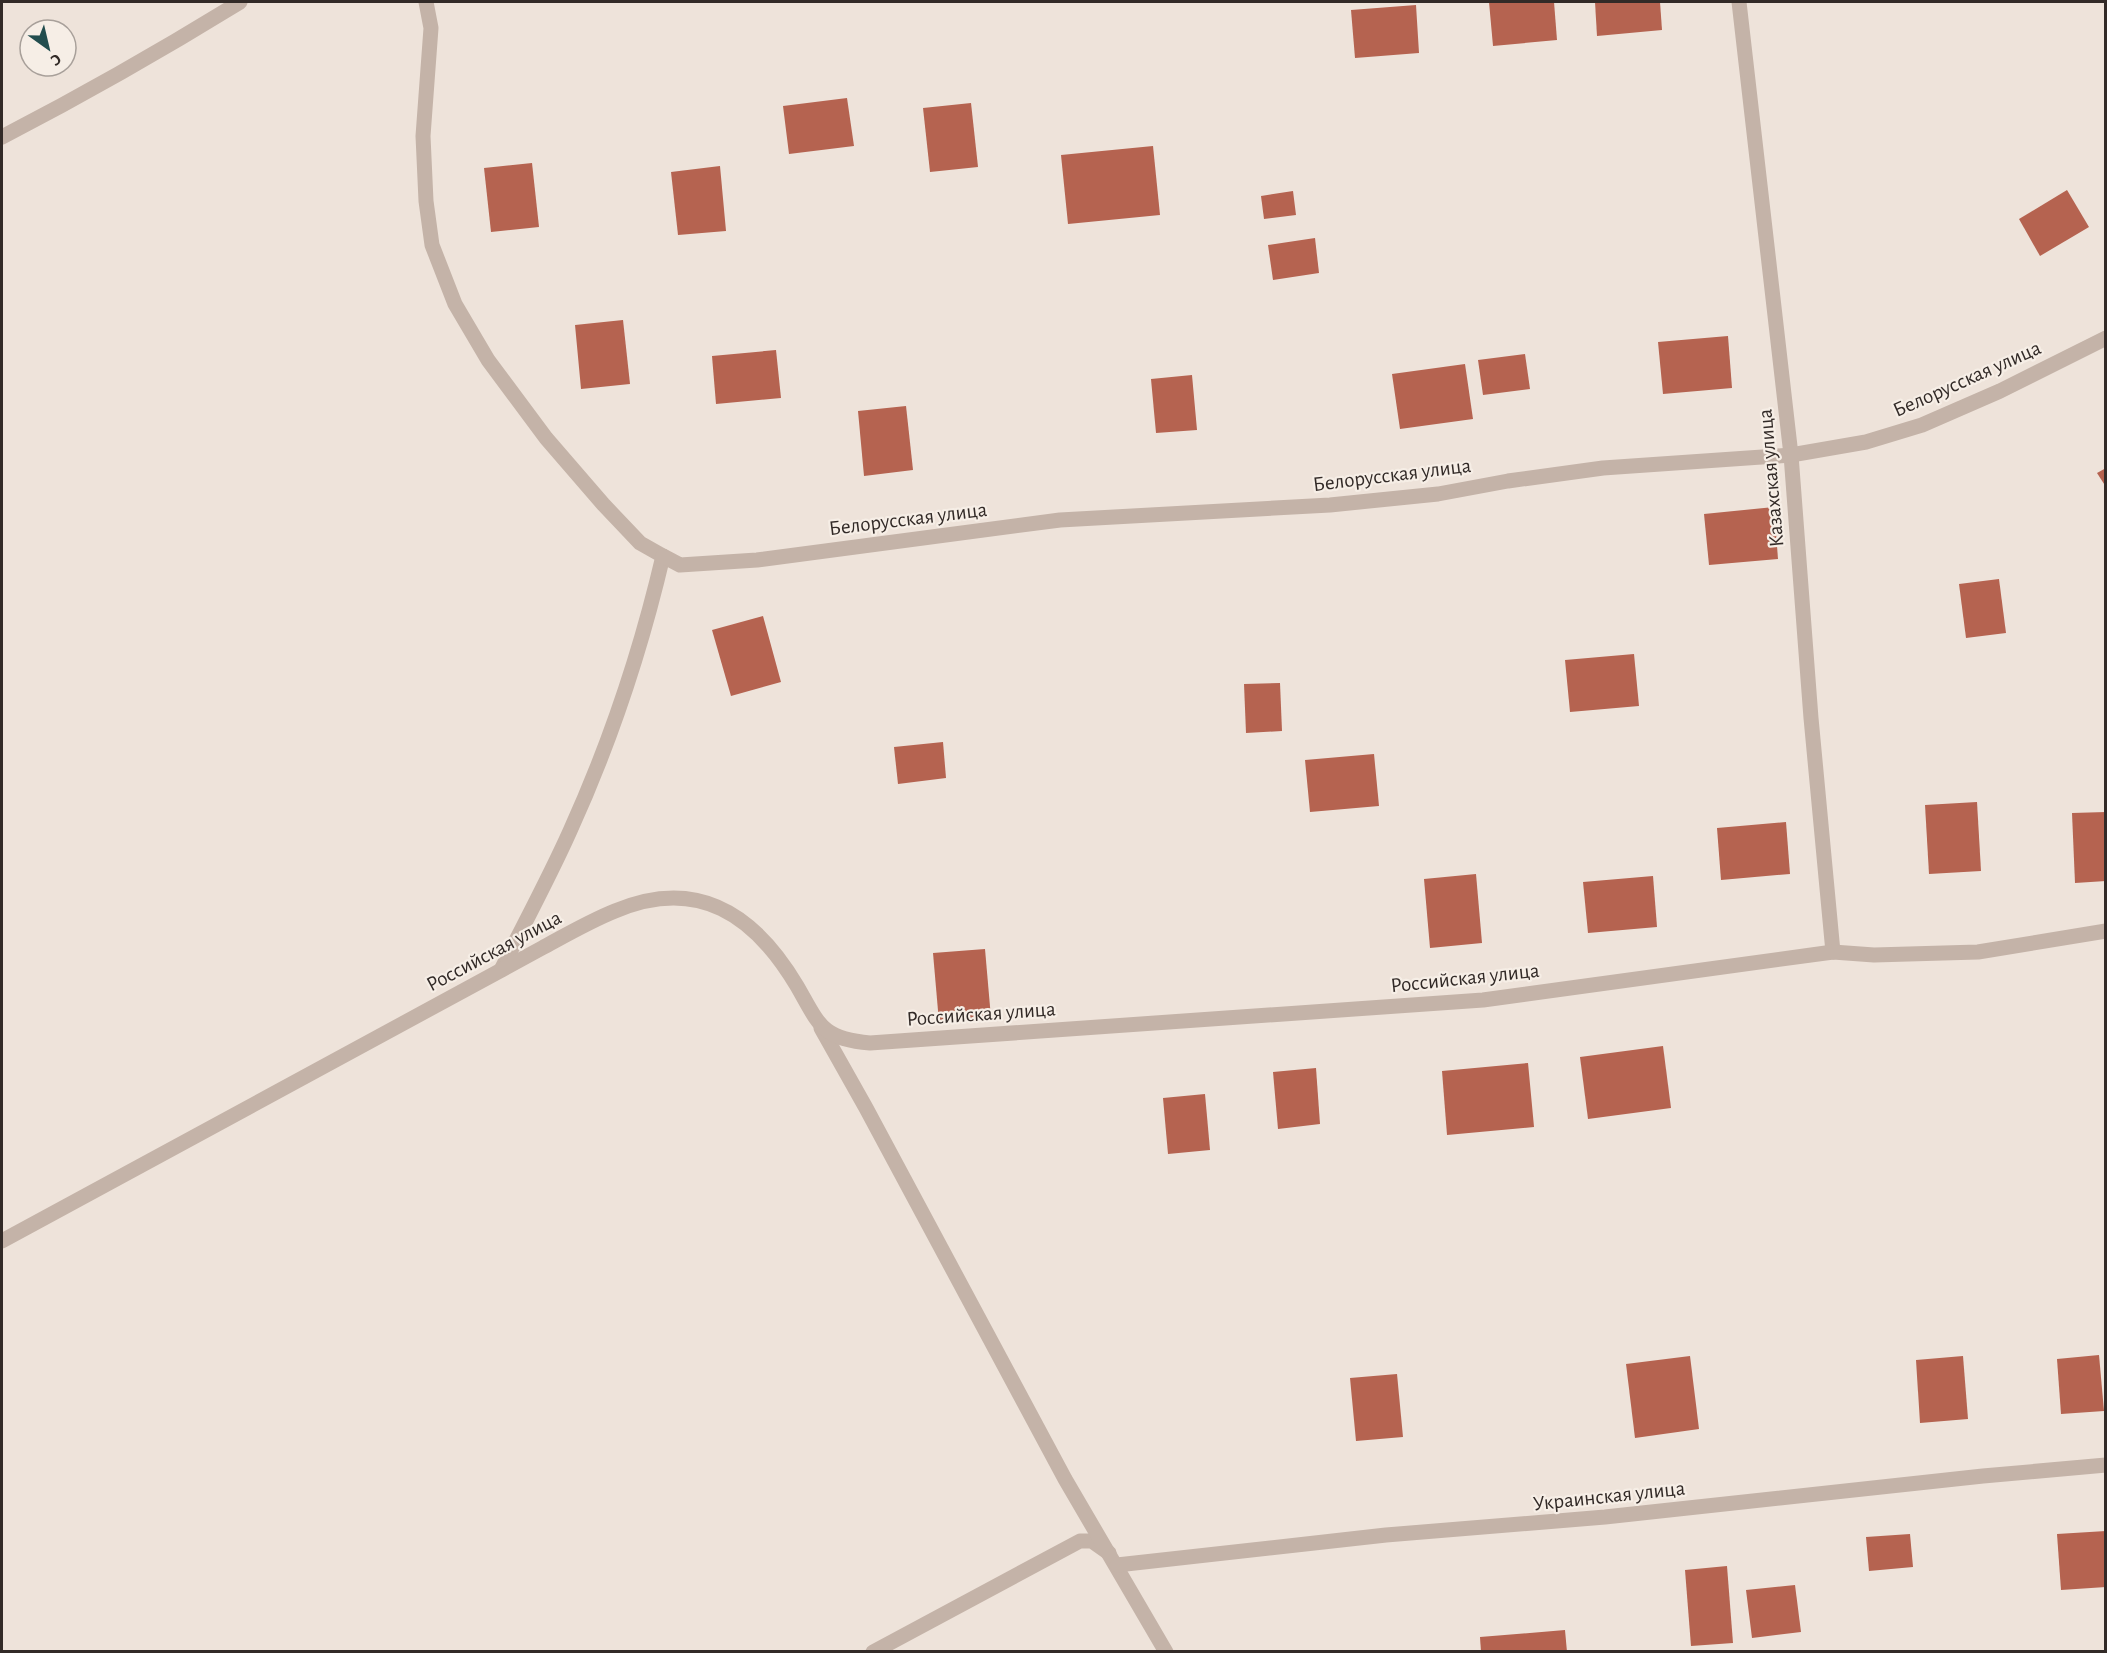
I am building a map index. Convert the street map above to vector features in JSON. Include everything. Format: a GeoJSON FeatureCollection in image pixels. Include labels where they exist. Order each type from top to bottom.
{"type":"FeatureCollection","features":[{"type":"Feature","properties":{"kind":"street"},"geometry":{"type":"LineString","coordinates":[[2,137],[162,49],[240,2]]}},
{"type":"Feature","properties":{"kind":"street","name":"Белорусская улица"},"geometry":{"type":"LineString","coordinates":[[426,2],[431,28],[423,136],[426,201],[432,245],[455,304],[488,360],[546,438],[640,543],[680,565],[757,560],[1060,520],[1330,505],[1438,494],[1508,481],[1603,468],[1791,454],[1866,442],[1922,426],[2000,391],[2106,338]]}},
{"type":"Feature","properties":{"kind":"street","name":"Казахская улица"},"geometry":{"type":"LineString","coordinates":[[1738,2],[1791,454],[1811,718],[1833,952]]}},
{"type":"Feature","properties":{"kind":"street"},"geometry":{"type":"LineString","coordinates":[[501,970],[570,831],[622,701],[648,618],[663,556]]}},
{"type":"Feature","properties":{"kind":"street","name":"Российская улица"},"geometry":{"type":"LineString","coordinates":[[2,1241],[501,970],[616,910],[643,902],[668,899],[708,903],[734,914],[774,953],[796,984],[818,1023],[840,1038],[870,1043],[1483,1000],[1833,952],[1875,955],[1978,952],[2106,931]]}},
{"type":"Feature","properties":{"kind":"street"},"geometry":{"type":"LineString","coordinates":[[818,1023],[1065,1479],[1166,1652]]}},
{"type":"Feature","properties":{"kind":"street","name":"Украинская улица"},"geometry":{"type":"LineString","coordinates":[[1113,1559],[1594,1518],[1983,1476],[2106,1466]]}},
{"type":"Feature","properties":{"kind":"street"},"geometry":{"type":"LineString","coordinates":[[873,1652],[1080,1541],[1092,1540],[1098,1543],[1113,1559]]}},
{"type":"Feature","properties":{"kind":"building"},"geometry":{"type":"Polygon","coordinates":[[[1489,2],[1554,2],[1557,40],[1493,46],[1489,2]]]}},
{"type":"Feature","properties":{"kind":"building"},"geometry":{"type":"Polygon","coordinates":[[[1595,2],[1660,2],[1662,30],[1597,36],[1595,2]]]}},
{"type":"Feature","properties":{"kind":"building"},"geometry":{"type":"Polygon","coordinates":[[[1416,5],[1419,53],[1355,58],[1351,10],[1416,5]]]}},
{"type":"Feature","properties":{"kind":"building"},"geometry":{"type":"Polygon","coordinates":[[[847,98],[854,146],[789,154],[783,106],[847,98]]]}},
{"type":"Feature","properties":{"kind":"building"},"geometry":{"type":"Polygon","coordinates":[[[971,103],[978,167],[930,172],[923,108],[971,103]]]}},
{"type":"Feature","properties":{"kind":"building"},"geometry":{"type":"Polygon","coordinates":[[[1153,146],[1160,215],[1068,224],[1061,155],[1153,146]]]}},
{"type":"Feature","properties":{"kind":"building"},"geometry":{"type":"Polygon","coordinates":[[[532,163],[539,227],[491,232],[484,168],[532,163]]]}},
{"type":"Feature","properties":{"kind":"building"},"geometry":{"type":"Polygon","coordinates":[[[720,166],[726,231],[678,235],[671,172],[720,166]]]}},
{"type":"Feature","properties":{"kind":"building"},"geometry":{"type":"Polygon","coordinates":[[[2067,190],[2089,227],[2040,256],[2019,219],[2067,190]]]}},
{"type":"Feature","properties":{"kind":"building"},"geometry":{"type":"Polygon","coordinates":[[[1293,191],[1296,215],[1264,219],[1261,196],[1293,191]]]}},
{"type":"Feature","properties":{"kind":"building"},"geometry":{"type":"Polygon","coordinates":[[[1315,238],[1319,273],[1273,280],[1268,245],[1315,238]]]}},
{"type":"Feature","properties":{"kind":"building"},"geometry":{"type":"Polygon","coordinates":[[[623,320],[630,384],[581,389],[575,325],[623,320]]]}},
{"type":"Feature","properties":{"kind":"building"},"geometry":{"type":"Polygon","coordinates":[[[1728,336],[1732,388],[1663,394],[1658,342],[1728,336]]]}},
{"type":"Feature","properties":{"kind":"building"},"geometry":{"type":"Polygon","coordinates":[[[776,350],[781,398],[716,404],[712,356],[776,350]]]}},
{"type":"Feature","properties":{"kind":"building"},"geometry":{"type":"Polygon","coordinates":[[[1525,354],[1530,389],[1483,395],[1478,360],[1525,354]]]}},
{"type":"Feature","properties":{"kind":"building"},"geometry":{"type":"Polygon","coordinates":[[[1465,364],[1473,419],[1400,429],[1392,374],[1465,364]]]}},
{"type":"Feature","properties":{"kind":"building"},"geometry":{"type":"Polygon","coordinates":[[[1192,375],[1197,430],[1156,433],[1151,379],[1192,375]]]}},
{"type":"Feature","properties":{"kind":"building"},"geometry":{"type":"Polygon","coordinates":[[[906,406],[913,470],[864,476],[858,411],[906,406]]]}},
{"type":"Feature","properties":{"kind":"building"},"geometry":{"type":"Polygon","coordinates":[[[2106,468],[2106,487],[2097,473],[2106,468]]]}},
{"type":"Feature","properties":{"kind":"building"},"geometry":{"type":"Polygon","coordinates":[[[1774,507],[1778,559],[1709,565],[1704,514],[1774,507]]]}},
{"type":"Feature","properties":{"kind":"building"},"geometry":{"type":"Polygon","coordinates":[[[1999,579],[2006,633],[1966,638],[1959,584],[1999,579]]]}},
{"type":"Feature","properties":{"kind":"building"},"geometry":{"type":"Polygon","coordinates":[[[763,616],[781,682],[731,696],[712,630],[763,616]]]}},
{"type":"Feature","properties":{"kind":"building"},"geometry":{"type":"Polygon","coordinates":[[[1634,654],[1639,706],[1570,712],[1565,660],[1634,654]]]}},
{"type":"Feature","properties":{"kind":"building"},"geometry":{"type":"Polygon","coordinates":[[[1280,683],[1282,731],[1246,733],[1244,684],[1280,683]]]}},
{"type":"Feature","properties":{"kind":"building"},"geometry":{"type":"Polygon","coordinates":[[[943,742],[946,778],[898,784],[894,747],[943,742]]]}},
{"type":"Feature","properties":{"kind":"building"},"geometry":{"type":"Polygon","coordinates":[[[1374,754],[1379,806],[1310,812],[1305,760],[1374,754]]]}},
{"type":"Feature","properties":{"kind":"building"},"geometry":{"type":"Polygon","coordinates":[[[1977,802],[1981,871],[1929,874],[1925,805],[1977,802]]]}},
{"type":"Feature","properties":{"kind":"building"},"geometry":{"type":"Polygon","coordinates":[[[2106,812],[2106,881],[2075,883],[2072,813],[2106,812]]]}},
{"type":"Feature","properties":{"kind":"building"},"geometry":{"type":"Polygon","coordinates":[[[1786,822],[1790,874],[1721,880],[1717,828],[1786,822]]]}},
{"type":"Feature","properties":{"kind":"building"},"geometry":{"type":"Polygon","coordinates":[[[1476,874],[1482,943],[1430,948],[1424,879],[1476,874]]]}},
{"type":"Feature","properties":{"kind":"building"},"geometry":{"type":"Polygon","coordinates":[[[1653,876],[1657,927],[1588,933],[1583,882],[1653,876]]]}},
{"type":"Feature","properties":{"kind":"building"},"geometry":{"type":"Polygon","coordinates":[[[985,949],[991,1018],[939,1022],[933,953],[985,949]]]}},
{"type":"Feature","properties":{"kind":"building"},"geometry":{"type":"Polygon","coordinates":[[[1663,1046],[1671,1108],[1588,1119],[1580,1057],[1663,1046]]]}},
{"type":"Feature","properties":{"kind":"building"},"geometry":{"type":"Polygon","coordinates":[[[1528,1063],[1534,1127],[1447,1135],[1442,1071],[1528,1063]]]}},
{"type":"Feature","properties":{"kind":"building"},"geometry":{"type":"Polygon","coordinates":[[[1316,1068],[1320,1124],[1278,1129],[1273,1072],[1316,1068]]]}},
{"type":"Feature","properties":{"kind":"building"},"geometry":{"type":"Polygon","coordinates":[[[1205,1094],[1210,1150],[1168,1154],[1163,1098],[1205,1094]]]}},
{"type":"Feature","properties":{"kind":"building"},"geometry":{"type":"Polygon","coordinates":[[[2099,1355],[2104,1411],[2061,1414],[2057,1359],[2099,1355]]]}},
{"type":"Feature","properties":{"kind":"building"},"geometry":{"type":"Polygon","coordinates":[[[1690,1356],[1699,1429],[1635,1438],[1626,1364],[1690,1356]]]}},
{"type":"Feature","properties":{"kind":"building"},"geometry":{"type":"Polygon","coordinates":[[[1963,1356],[1968,1419],[1920,1423],[1916,1360],[1963,1356]]]}},
{"type":"Feature","properties":{"kind":"building"},"geometry":{"type":"Polygon","coordinates":[[[1397,1374],[1403,1437],[1356,1441],[1350,1378],[1397,1374]]]}},
{"type":"Feature","properties":{"kind":"building"},"geometry":{"type":"Polygon","coordinates":[[[2106,1531],[2106,1587],[2061,1590],[2057,1534],[2106,1531]]]}},
{"type":"Feature","properties":{"kind":"building"},"geometry":{"type":"Polygon","coordinates":[[[1910,1534],[1913,1567],[1869,1571],[1866,1537],[1910,1534]]]}},
{"type":"Feature","properties":{"kind":"building"},"geometry":{"type":"Polygon","coordinates":[[[1727,1566],[1733,1643],[1691,1646],[1685,1570],[1727,1566]]]}},
{"type":"Feature","properties":{"kind":"building"},"geometry":{"type":"Polygon","coordinates":[[[1795,1585],[1801,1632],[1752,1638],[1746,1590],[1795,1585]]]}},
{"type":"Feature","properties":{"kind":"building"},"geometry":{"type":"Polygon","coordinates":[[[1565,1630],[1567,1652],[1481,1652],[1480,1637],[1565,1630]]]}}]}
